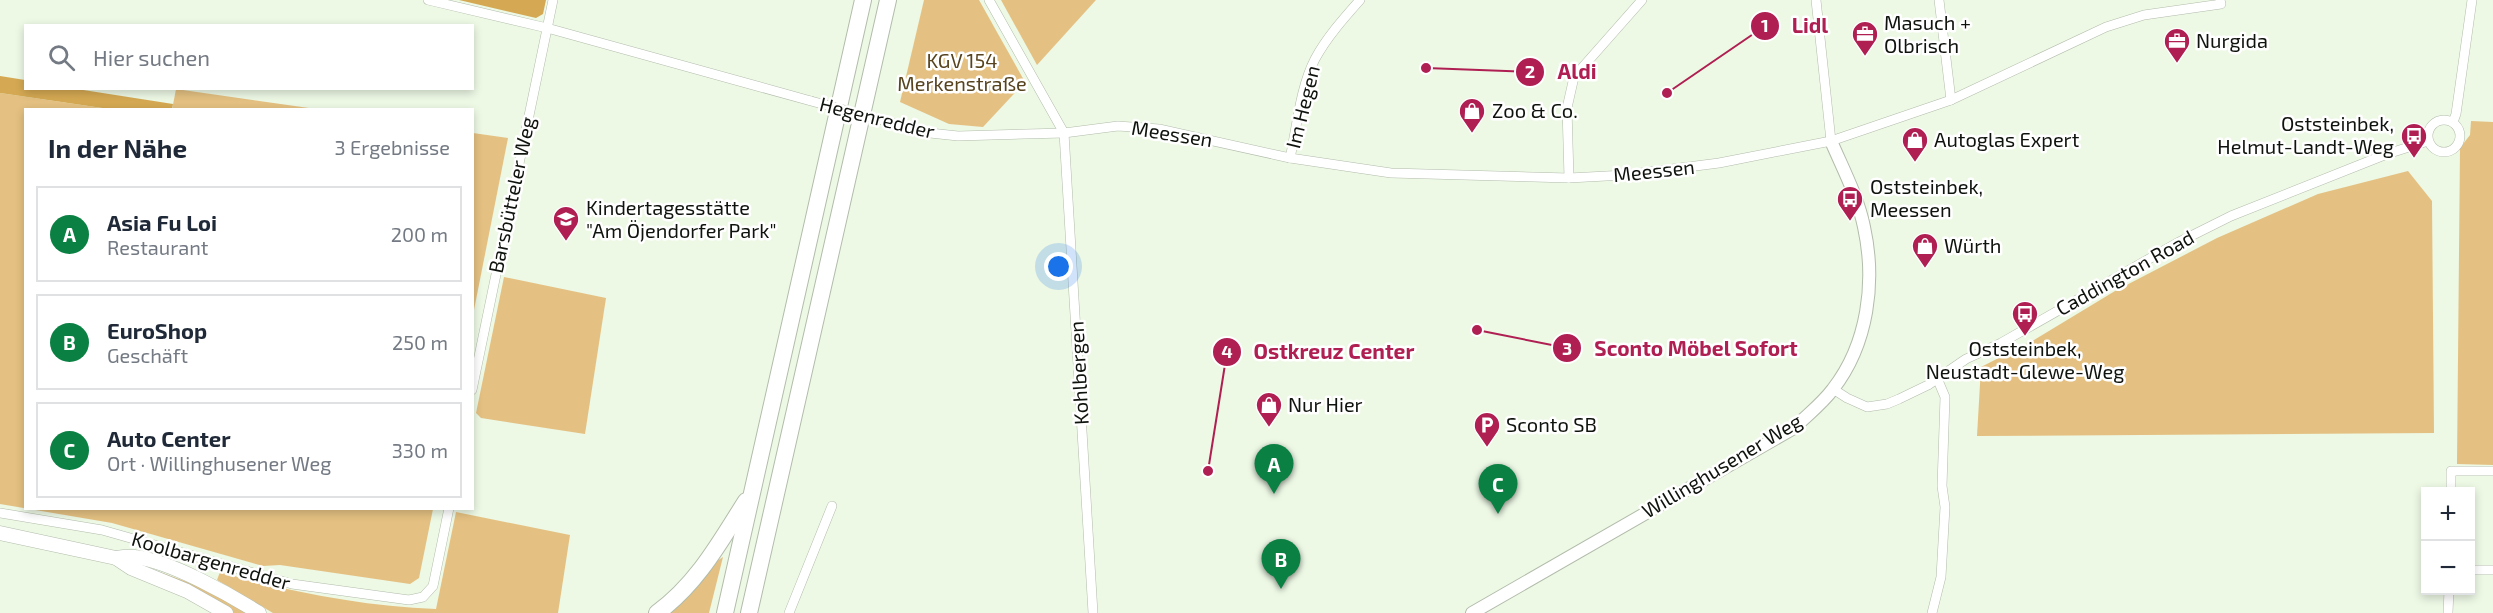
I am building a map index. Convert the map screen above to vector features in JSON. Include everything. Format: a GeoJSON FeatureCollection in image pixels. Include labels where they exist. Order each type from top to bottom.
{"type":"FeatureCollection","features":[{"type":"Feature","properties":{"kind":"highway"},"geometry":{"type":"LineString","coordinates":[[725,613],[863,0]]}},
{"type":"Feature","properties":{"kind":"highway"},"geometry":{"type":"LineString","coordinates":[[749,613],[888,0]]}},
{"type":"Feature","properties":{"kind":"highway"},"geometry":{"type":"LineString","coordinates":[[657,613],[682,592],[707,563],[753,490]]}},
{"type":"Feature","properties":{"kind":"main road"},"geometry":{"type":"LineString","coordinates":[[0,533],[116,558],[134,556],[187,574],[259,613]]}},
{"type":"Feature","properties":{"kind":"main road"},"geometry":{"type":"LineString","coordinates":[[116,558],[131,568],[187,591],[226,613]]}},
{"type":"Feature","properties":{"kind":"street","name":"Hegenredder"},"geometry":{"type":"LineString","coordinates":[[428,0],[547,28],[930,133],[958,136],[1064,134]]}},
{"type":"Feature","properties":{"kind":"street","name":"Barsbütteler Weg"},"geometry":{"type":"LineString","coordinates":[[474,380],[553,0]]}},
{"type":"Feature","properties":{"kind":"street"},"geometry":{"type":"LineString","coordinates":[[989,0],[1064,134]]}},
{"type":"Feature","properties":{"kind":"street","name":"Im Hegen"},"geometry":{"type":"LineString","coordinates":[[1290,158],[1314,60],[1334,30],[1360,0]]}},
{"type":"Feature","properties":{"kind":"street"},"geometry":{"type":"LineString","coordinates":[[1569,178],[1567,108],[1574,76],[1642,0]]}},
{"type":"Feature","properties":{"kind":"street"},"geometry":{"type":"LineString","coordinates":[[1816,0],[1831,141]]}},
{"type":"Feature","properties":{"kind":"street"},"geometry":{"type":"LineString","coordinates":[[1939,0],[1951,100]]}},
{"type":"Feature","properties":{"kind":"street"},"geometry":{"type":"LineString","coordinates":[[2453,123],[2472,0]]}},
{"type":"Feature","properties":{"kind":"street","name":"Meessen"},"geometry":{"type":"LineString","coordinates":[[1064,134],[1118,126],[1159,129],[1290,158],[1391,173],[1569,178],[1671,170],[1831,141],[1951,100],[2106,27],[2144,15],[2220,2]]}},
{"type":"Feature","properties":{"kind":"street"},"geometry":{"type":"LineString","coordinates":[[2446,120],[2453,123],[2460,134],[2458,145],[2450,152],[2439,152],[2430,146],[2428,141],[2428,130],[2435,122],[2446,120]]}},
{"type":"Feature","properties":{"kind":"street","name":"Kohlbergen"},"geometry":{"type":"LineString","coordinates":[[1064,134],[1093,613]]}},
{"type":"Feature","properties":{"kind":"street","name":"Willinghusener Weg"},"geometry":{"type":"LineString","coordinates":[[1472,613],[1794,428],[1833,389],[1851,358],[1862,332],[1870,284],[1864,226],[1831,141]]}},
{"type":"Feature","properties":{"kind":"street","name":"Caddington Road"},"geometry":{"type":"LineString","coordinates":[[1833,389],[1847,399],[1867,406],[1887,404],[1899,399],[1966,359],[2001,344],[2176,243],[2231,216],[2387,154],[2428,141]]}},
{"type":"Feature","properties":{"kind":"street"},"geometry":{"type":"LineString","coordinates":[[1932,613],[1941,576],[1945,507],[1942,486],[1945,397],[1937,378]]}},
{"type":"Feature","properties":{"kind":"street"},"geometry":{"type":"LineString","coordinates":[[2451,487],[2451,471],[2493,471]]}},
{"type":"Feature","properties":{"kind":"street"},"geometry":{"type":"LineString","coordinates":[[789,613],[832,506]]}},
{"type":"Feature","properties":{"kind":"street","name":"Koolbargenredder"},"geometry":{"type":"LineString","coordinates":[[0,513],[102,530],[292,584],[409,600],[423,597],[433,586],[449,510]]}},
{"type":"Feature","properties":{"kind":"street"},"geometry":{"type":"LineString","coordinates":[[2475,570],[2493,570]]}},
{"type":"Feature","properties":{"kind":"street"},"geometry":{"type":"LineString","coordinates":[[2448,613],[2449,595]]}},
{"type":"Feature","properties":{"kind":"green space","name":"KGV 154 Merkenstraße"},"geometry":{"type":"Polygon","coordinates":[[[924,0],[979,0],[1025,82],[983,127],[949,124],[900,102],[924,0]]]}},
{"type":"Feature","properties":{"kind":"green space","name":"KGV 154 Merkenstraße"},"geometry":{"type":"Polygon","coordinates":[[[1001,0],[1096,0],[1037,65],[1001,0]]]}},
{"type":"Feature","properties":{"kind":"green space"},"geometry":{"type":"Polygon","coordinates":[[[176,90],[183,90],[309,108],[172,108],[176,90]]]}},
{"type":"Feature","properties":{"kind":"green space"},"geometry":{"type":"Polygon","coordinates":[[[0,93],[102,108],[24,108],[24,508],[0,504],[0,93]]]}},
{"type":"Feature","properties":{"kind":"green space"},"geometry":{"type":"Polygon","coordinates":[[[2471,121],[2493,122],[2493,465],[2457,464],[2460,148],[2470,135],[2471,121]]]}},
{"type":"Feature","properties":{"kind":"green space"},"geometry":{"type":"Polygon","coordinates":[[[474,133],[508,138],[474,310],[474,133]]]}},
{"type":"Feature","properties":{"kind":"green space"},"geometry":{"type":"Polygon","coordinates":[[[2408,171],[2432,201],[2434,433],[1977,436],[1981,367],[2034,340],[2115,291],[2217,238],[2318,194],[2408,171]]]}},
{"type":"Feature","properties":{"kind":"green space"},"geometry":{"type":"Polygon","coordinates":[[[504,277],[606,298],[585,434],[481,418],[476,413],[504,277]]]}},
{"type":"Feature","properties":{"kind":"green space"},"geometry":{"type":"Polygon","coordinates":[[[35,510],[433,510],[419,578],[410,584],[280,565],[263,566],[112,523],[35,510]]]}},
{"type":"Feature","properties":{"kind":"green space"},"geometry":{"type":"Polygon","coordinates":[[[456,512],[570,535],[558,613],[273,613],[217,580],[220,572],[327,597],[381,605],[436,609],[456,512]]]}},
{"type":"Feature","properties":{"kind":"green space"},"geometry":{"type":"Polygon","coordinates":[[[723,557],[709,613],[669,613],[717,561],[723,557]]]}},
{"type":"Feature","properties":{"kind":"green space"},"geometry":{"type":"Polygon","coordinates":[[[135,563],[193,584],[249,613],[234,613],[135,563]]]}},
{"type":"Feature","properties":{"kind":"shaded area"},"geometry":{"type":"Polygon","coordinates":[[[459,0],[546,0],[543,14],[536,18],[459,0]]]}},
{"type":"Feature","properties":{"kind":"shaded area"},"geometry":{"type":"Polygon","coordinates":[[[0,76],[24,80],[24,90],[83,90],[173,104],[172,108],[102,108],[0,93],[0,76]]]}},
{"type":"Feature","properties":{"kind":"place","name":"Masuch + Olbrisch"},"geometry":{"type":"Point","coordinates":[1865,57]}},
{"type":"Feature","properties":{"kind":"place","name":"Nurgida"},"geometry":{"type":"Point","coordinates":[2177,64]}},
{"type":"Feature","properties":{"kind":"place","name":"Aldi"},"geometry":{"type":"Point","coordinates":[1426,68]}},
{"type":"Feature","properties":{"kind":"place","name":"Lidl"},"geometry":{"type":"Point","coordinates":[1667,93]}},
{"type":"Feature","properties":{"kind":"place","name":"Zoo & Co."},"geometry":{"type":"Point","coordinates":[1472,134]}},
{"type":"Feature","properties":{"kind":"place","name":"Oststeinbek, Helmut-Landt-Weg"},"geometry":{"type":"Point","coordinates":[2414,159]}},
{"type":"Feature","properties":{"kind":"place","name":"Autoglas Expert"},"geometry":{"type":"Point","coordinates":[1915,163]}},
{"type":"Feature","properties":{"kind":"place","name":"Oststeinbek, Meessen"},"geometry":{"type":"Point","coordinates":[1850,222]}},
{"type":"Feature","properties":{"kind":"place","name":"Kindertagesstätte \"Am Öjendorfer Park\""},"geometry":{"type":"Point","coordinates":[566,242]}},
{"type":"Feature","properties":{"kind":"place","name":"Würth"},"geometry":{"type":"Point","coordinates":[1925,269]}},
{"type":"Feature","properties":{"kind":"place","name":"Sconto Möbel Sofort"},"geometry":{"type":"Point","coordinates":[1477,330]}},
{"type":"Feature","properties":{"kind":"place","name":"Oststeinbek, Neustadt-Glewe-Weg"},"geometry":{"type":"Point","coordinates":[2025,337]}},
{"type":"Feature","properties":{"kind":"place","name":"Nur Hier"},"geometry":{"type":"Point","coordinates":[1269,428]}},
{"type":"Feature","properties":{"kind":"place","name":"Sconto SB"},"geometry":{"type":"Point","coordinates":[1487,448]}},
{"type":"Feature","properties":{"kind":"place","name":"Ostkreuz Center"},"geometry":{"type":"Point","coordinates":[1208,471]}},
{"type":"Feature","properties":{"kind":"place","name":"Asia Fu Loi"},"geometry":{"type":"Point","coordinates":[1274,494]}},
{"type":"Feature","properties":{"kind":"place","name":"Auto Center"},"geometry":{"type":"Point","coordinates":[1498,514]}},
{"type":"Feature","properties":{"kind":"place","name":"EuroShop"},"geometry":{"type":"Point","coordinates":[1281,589]}}]}
